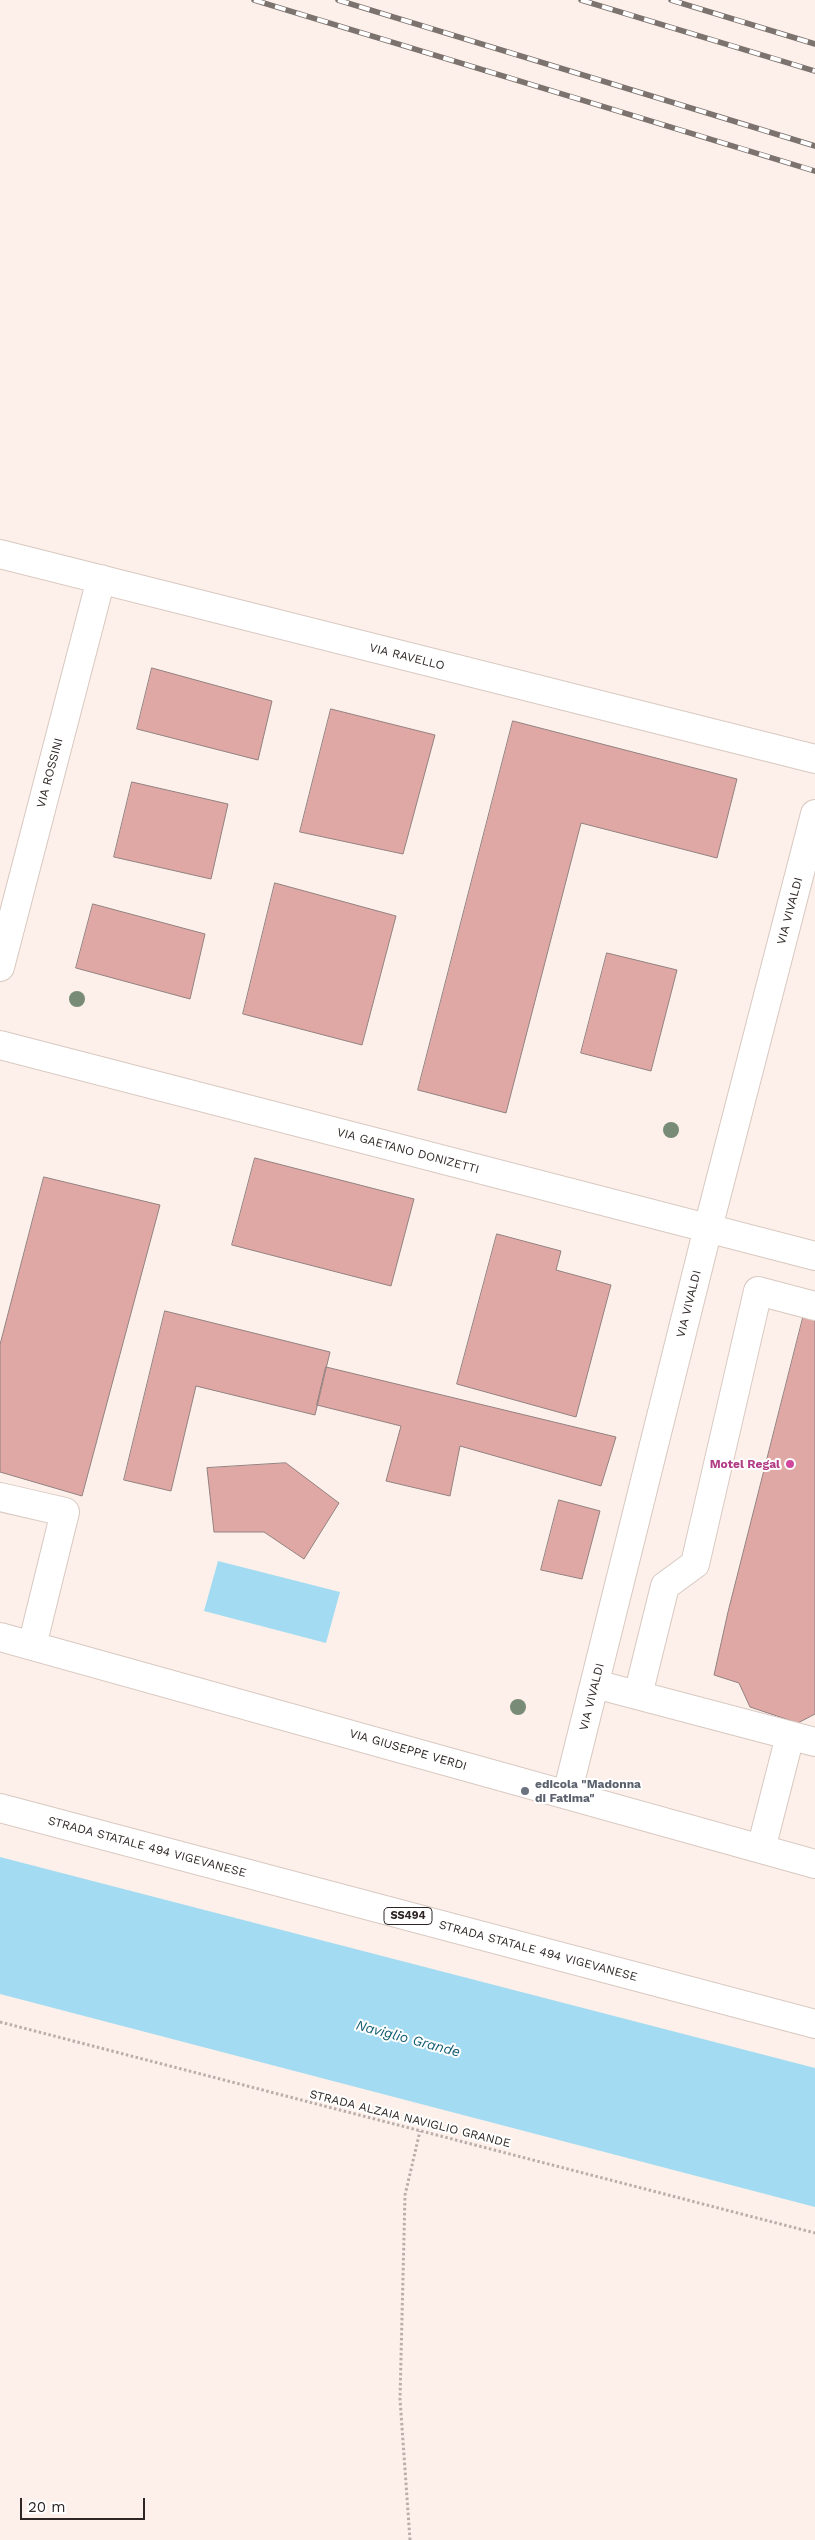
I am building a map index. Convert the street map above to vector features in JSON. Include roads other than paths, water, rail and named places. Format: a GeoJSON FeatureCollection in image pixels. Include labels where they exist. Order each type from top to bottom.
{"type":"FeatureCollection","features":[{"type":"Feature","properties":{"kind":"street","name":"VIA RAVELLO"},"geometry":{"type":"LineString","coordinates":[[0,554],[815,759]]}},
{"type":"Feature","properties":{"kind":"street","name":"VIA ROSSINI"},"geometry":{"type":"LineString","coordinates":[[0,966],[101,579]]}},
{"type":"Feature","properties":{"kind":"street","name":"VIA VIVALDI"},"geometry":{"type":"LineString","coordinates":[[568,1794],[708,1228],[815,814]]}},
{"type":"Feature","properties":{"kind":"street","name":"VIA GAETANO DONIZETTI"},"geometry":{"type":"LineString","coordinates":[[0,1045],[815,1256]]}},
{"type":"Feature","properties":{"kind":"street"},"geometry":{"type":"LineString","coordinates":[[638,1695],[665,1586],[695,1564],[758,1291],[815,1306]]}},
{"type":"Feature","properties":{"kind":"street"},"geometry":{"type":"LineString","coordinates":[[0,1497],[65,1512],[32,1646]]}},
{"type":"Feature","properties":{"kind":"street","name":"VIA GIUSEPPE VERDI"},"geometry":{"type":"LineString","coordinates":[[0,1637],[815,1864]]}},
{"type":"Feature","properties":{"kind":"street"},"geometry":{"type":"LineString","coordinates":[[595,1684],[803,1739],[761,1849]]}},
{"type":"Feature","properties":{"kind":"street","name":"STRADA STATALE 494 VIGEVANESE"},"geometry":{"type":"LineString","coordinates":[[0,1808],[815,2024]]}},
{"type":"Feature","properties":{"kind":"water"},"geometry":{"type":"Polygon","coordinates":[[[218,1561],[340,1592],[326,1643],[204,1611],[218,1561]]]}},
{"type":"Feature","properties":{"kind":"water","name":"Naviglio Grande"},"geometry":{"type":"Polygon","coordinates":[[[0,1857],[815,2068],[815,2207],[0,1994],[0,1857]]]}},
{"type":"Feature","properties":{"kind":"railway"},"geometry":{"type":"LineString","coordinates":[[254,0],[815,171]]}},
{"type":"Feature","properties":{"kind":"railway"},"geometry":{"type":"LineString","coordinates":[[338,0],[815,146]]}},
{"type":"Feature","properties":{"kind":"railway"},"geometry":{"type":"LineString","coordinates":[[581,0],[815,71]]}},
{"type":"Feature","properties":{"kind":"railway"},"geometry":{"type":"LineString","coordinates":[[671,0],[815,44]]}},
{"type":"Feature","properties":{"kind":"place","name":"Motel Regal"},"geometry":{"type":"Point","coordinates":[790,1464]}},
{"type":"Feature","properties":{"kind":"place","name":"edicola \"Madonna di Fatima\""},"geometry":{"type":"Point","coordinates":[525,1791]}}]}
